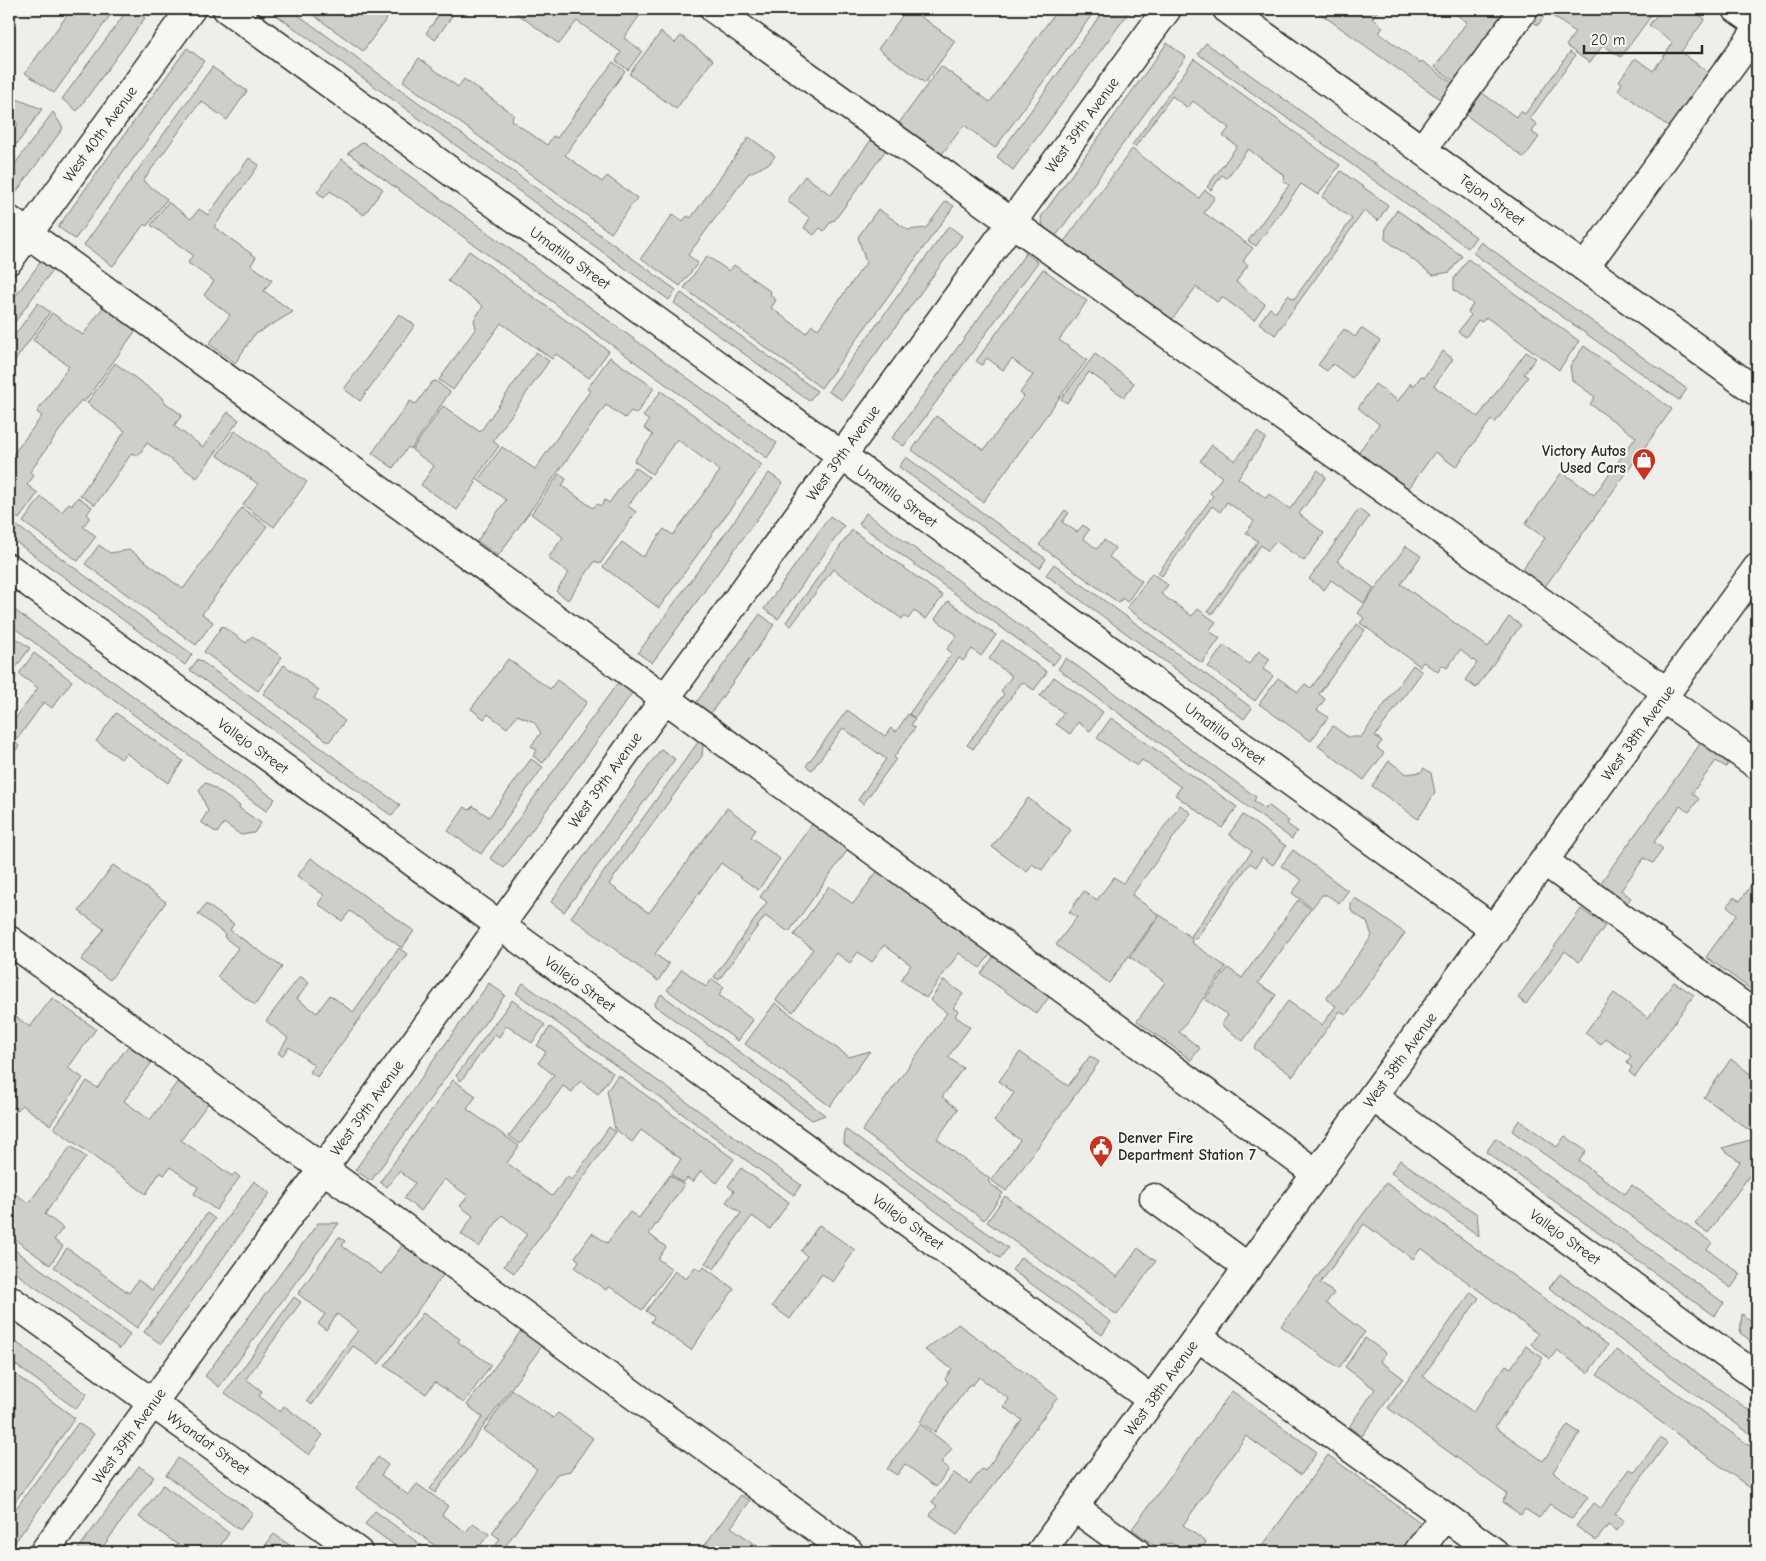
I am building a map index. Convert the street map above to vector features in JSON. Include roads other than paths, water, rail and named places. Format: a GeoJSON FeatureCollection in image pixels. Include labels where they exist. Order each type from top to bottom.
{"type":"FeatureCollection","features":[{"type":"Feature","properties":{"kind":"street","name":"West 40th Avenue"},"geometry":{"type":"LineString","coordinates":[[9,260],[18,227],[191,9]]}},
{"type":"Feature","properties":{"kind":"street","name":"Umatilla Street"},"geometry":{"type":"LineString","coordinates":[[227,9],[1495,930]]}},
{"type":"Feature","properties":{"kind":"street"},"geometry":{"type":"LineString","coordinates":[[714,9],[1665,695],[1757,766]]}},
{"type":"Feature","properties":{"kind":"street","name":"West 39th Avenue"},"geometry":{"type":"LineString","coordinates":[[44,1552],[1166,9]]}},
{"type":"Feature","properties":{"kind":"street","name":"Tejon Street"},"geometry":{"type":"LineString","coordinates":[[1227,9],[1757,392]]}},
{"type":"Feature","properties":{"kind":"street"},"geometry":{"type":"LineString","coordinates":[[1422,150],[1524,9]]}},
{"type":"Feature","properties":{"kind":"street"},"geometry":{"type":"LineString","coordinates":[[1737,9],[1757,24]]}},
{"type":"Feature","properties":{"kind":"street"},"geometry":{"type":"LineString","coordinates":[[1585,267],[1757,30]]}},
{"type":"Feature","properties":{"kind":"street"},"geometry":{"type":"LineString","coordinates":[[18,227],[1317,1174]]}},
{"type":"Feature","properties":{"kind":"street","name":"Vallejo Street"},"geometry":{"type":"LineString","coordinates":[[9,568],[1152,1400]]}},
{"type":"Feature","properties":{"kind":"street","name":"West 38th Avenue"},"geometry":{"type":"LineString","coordinates":[[1042,1552],[1757,568]]}},
{"type":"Feature","properties":{"kind":"street"},"geometry":{"type":"LineString","coordinates":[[1544,861],[1757,1016]]}},
{"type":"Feature","properties":{"kind":"street"},"geometry":{"type":"LineString","coordinates":[[9,940],[849,1552]]}},
{"type":"Feature","properties":{"kind":"street","name":"Vallejo Street"},"geometry":{"type":"LineString","coordinates":[[1373,1097],[1757,1377]]}},
{"type":"Feature","properties":{"kind":"street"},"geometry":{"type":"LineString","coordinates":[[1154,1198],[1249,1268]]}},
{"type":"Feature","properties":{"kind":"street","name":"Wyandot Street"},"geometry":{"type":"LineString","coordinates":[[9,1299],[358,1552]]}},
{"type":"Feature","properties":{"kind":"street"},"geometry":{"type":"LineString","coordinates":[[1198,1337],[1494,1552]]}},
{"type":"Feature","properties":{"kind":"street"},"geometry":{"type":"LineString","coordinates":[[1074,1507],[1136,1552]]}},
{"type":"Feature","properties":{"kind":"street"},"geometry":{"type":"LineString","coordinates":[[1418,1552],[1444,1516]]}},
{"type":"Feature","properties":{"kind":"place","name":"Victory Autos Used Cars"},"geometry":{"type":"Point","coordinates":[1644,481]}},
{"type":"Feature","properties":{"kind":"place","name":"Denver Fire Department Station 7"},"geometry":{"type":"Point","coordinates":[1101,1168]}}]}
